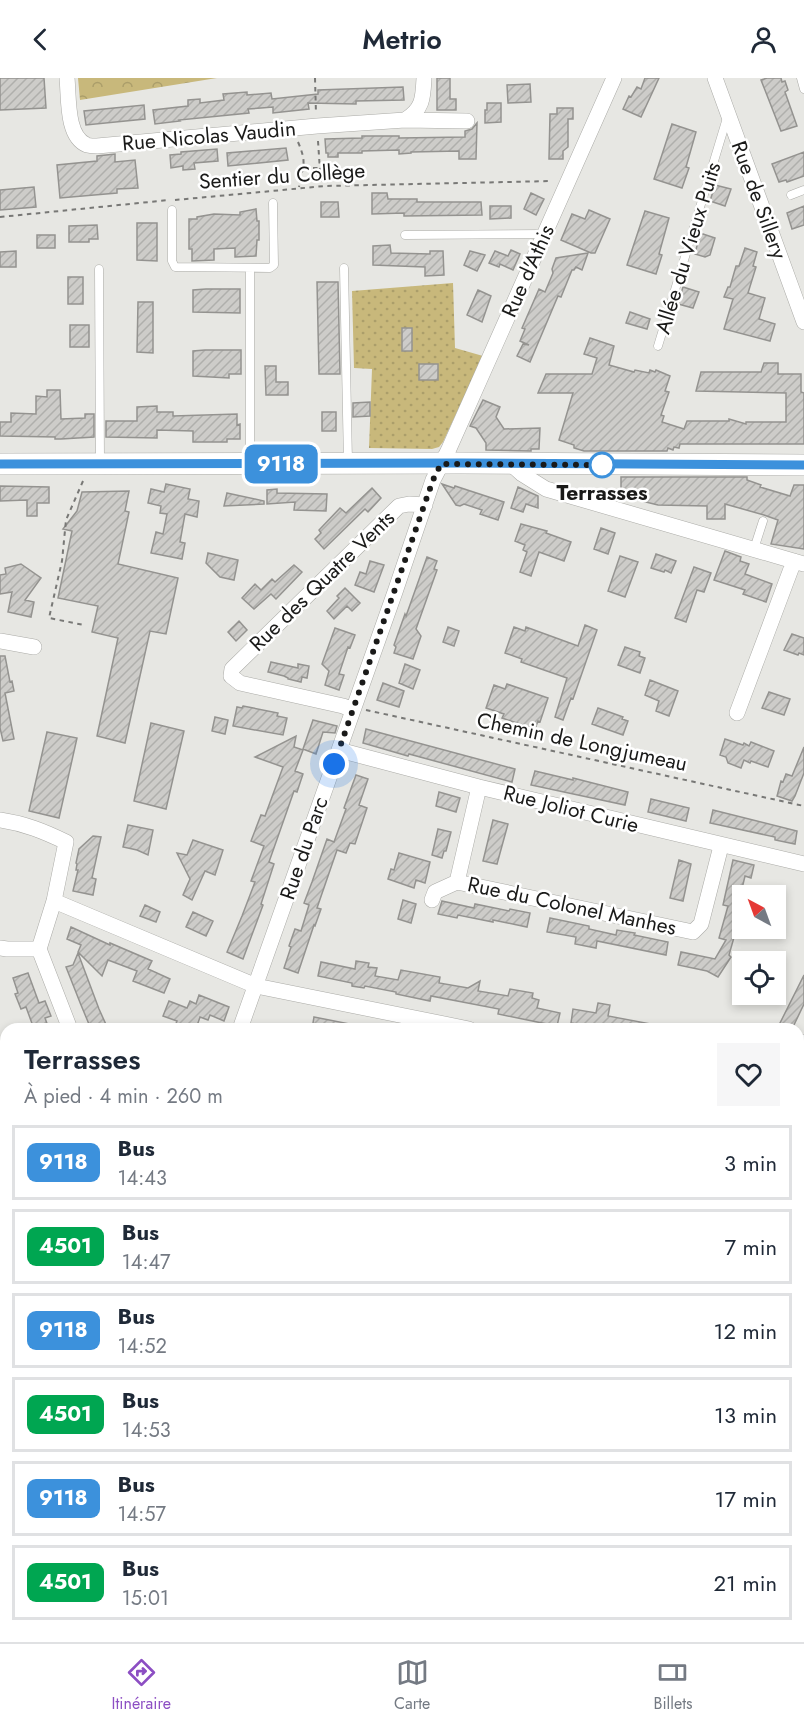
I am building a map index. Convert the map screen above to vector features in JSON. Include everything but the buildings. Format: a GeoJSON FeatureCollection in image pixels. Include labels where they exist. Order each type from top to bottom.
{"type":"FeatureCollection","features":[{"type":"Feature","properties":{"kind":"main road"},"geometry":{"type":"LineString","coordinates":[[0,464],[804,465]]}},
{"type":"Feature","properties":{"kind":"street","name":"Rue Nicolas Vaudin"},"geometry":{"type":"LineString","coordinates":[[67,78],[71,126],[76,136],[86,145],[97,146],[405,120],[467,121]]}},
{"type":"Feature","properties":{"kind":"street"},"geometry":{"type":"LineString","coordinates":[[405,120],[419,109],[423,96],[424,78]]}},
{"type":"Feature","properties":{"kind":"street","name":"Rue d'Athis"},"geometry":{"type":"LineString","coordinates":[[441,464],[614,78]]}},
{"type":"Feature","properties":{"kind":"street","name":"Rue de Sillery"},"geometry":{"type":"LineString","coordinates":[[715,78],[801,306],[804,322]]}},
{"type":"Feature","properties":{"kind":"street","name":"Rue du Parc"},"geometry":{"type":"LineString","coordinates":[[242,1023],[433,480],[441,464]]}},
{"type":"Feature","properties":{"kind":"street"},"geometry":{"type":"LineString","coordinates":[[511,464],[546,489],[799,563],[737,713]]}},
{"type":"Feature","properties":{"kind":"street","name":"Rue des Quatre Vents"},"geometry":{"type":"LineString","coordinates":[[354,708],[240,683],[231,676],[232,669],[399,506],[425,505]]}},
{"type":"Feature","properties":{"kind":"street"},"geometry":{"type":"LineString","coordinates":[[0,641],[34,647]]}},
{"type":"Feature","properties":{"kind":"street","name":"Rue Joliot Curie"},"geometry":{"type":"LineString","coordinates":[[339,750],[479,787],[804,864]]}},
{"type":"Feature","properties":{"kind":"street","name":"Rue du Colonel Manhes"},"geometry":{"type":"LineString","coordinates":[[479,787],[457,882],[693,932],[701,924],[721,846]]}},
{"type":"Feature","properties":{"kind":"street"},"geometry":{"type":"LineString","coordinates":[[0,820],[21,823],[66,842],[54,901],[39,949],[68,1023]]}},
{"type":"Feature","properties":{"kind":"street"},"geometry":{"type":"LineString","coordinates":[[432,900],[435,892],[457,882]]}},
{"type":"Feature","properties":{"kind":"street"},"geometry":{"type":"LineString","coordinates":[[54,901],[256,986],[439,1023]]}},
{"type":"Feature","properties":{"kind":"street"},"geometry":{"type":"LineString","coordinates":[[0,948],[39,949]]}},
{"type":"Feature","properties":{"kind":"lane"},"geometry":{"type":"LineString","coordinates":[[801,78],[804,89]]}},
{"type":"Feature","properties":{"kind":"lane","name":"Allée du Vieux Puits"},"geometry":{"type":"LineString","coordinates":[[658,346],[728,116]]}},
{"type":"Feature","properties":{"kind":"lane"},"geometry":{"type":"LineString","coordinates":[[791,195],[804,190]]}},
{"type":"Feature","properties":{"kind":"lane"},"geometry":{"type":"LineString","coordinates":[[172,210],[172,261],[175,267],[270,268],[274,264],[273,203]]}},
{"type":"Feature","properties":{"kind":"lane"},"geometry":{"type":"LineString","coordinates":[[405,235],[544,234]]}},
{"type":"Feature","properties":{"kind":"lane"},"geometry":{"type":"LineString","coordinates":[[250,268],[250,464]]}},
{"type":"Feature","properties":{"kind":"lane"},"geometry":{"type":"LineString","coordinates":[[344,268],[348,464]]}},
{"type":"Feature","properties":{"kind":"lane"},"geometry":{"type":"LineString","coordinates":[[94,464],[99,269]]}},
{"type":"Feature","properties":{"kind":"lane"},"geometry":{"type":"LineString","coordinates":[[754,549],[763,521]]}},
{"type":"Feature","properties":{"kind":"path"},"geometry":{"type":"LineString","coordinates":[[292,129],[304,155],[304,168],[299,187]]}},
{"type":"Feature","properties":{"kind":"path"},"geometry":{"type":"LineString","coordinates":[[304,168],[321,168]]}},
{"type":"Feature","properties":{"kind":"path","name":"Sentier du Collège"},"geometry":{"type":"LineString","coordinates":[[0,217],[299,187],[561,180],[567,182]]}},
{"type":"Feature","properties":{"kind":"path"},"geometry":{"type":"LineString","coordinates":[[84,625],[49,618],[62,561],[66,520],[85,477],[94,464]]}},
{"type":"Feature","properties":{"kind":"path","name":"Chemin de Longjumeau"},"geometry":{"type":"LineString","coordinates":[[354,708],[804,806]]}},
{"type":"Feature","properties":{"kind":"green space"},"geometry":{"type":"Polygon","coordinates":[[[78,78],[217,78],[80,100],[78,78]]]}},
{"type":"Feature","properties":{"kind":"green space"},"geometry":{"type":"Polygon","coordinates":[[[453,283],[455,348],[483,356],[443,442],[439,447],[432,449],[369,448],[372,369],[354,368],[352,291],[453,283]]]}},
{"type":"Feature","properties":{"kind":"bus line","name":"9118"},"geometry":{"type":"LineString","coordinates":[[0,464],[804,465]]}},
{"type":"Feature","properties":{"kind":"place","name":"Terrasses"},"geometry":{"type":"Point","coordinates":[602,465]}},
{"type":"Feature","properties":{"kind":"route"},"geometry":{"type":"LineString","coordinates":[[334,764],[433,480],[441,464],[602,465]]}}]}
